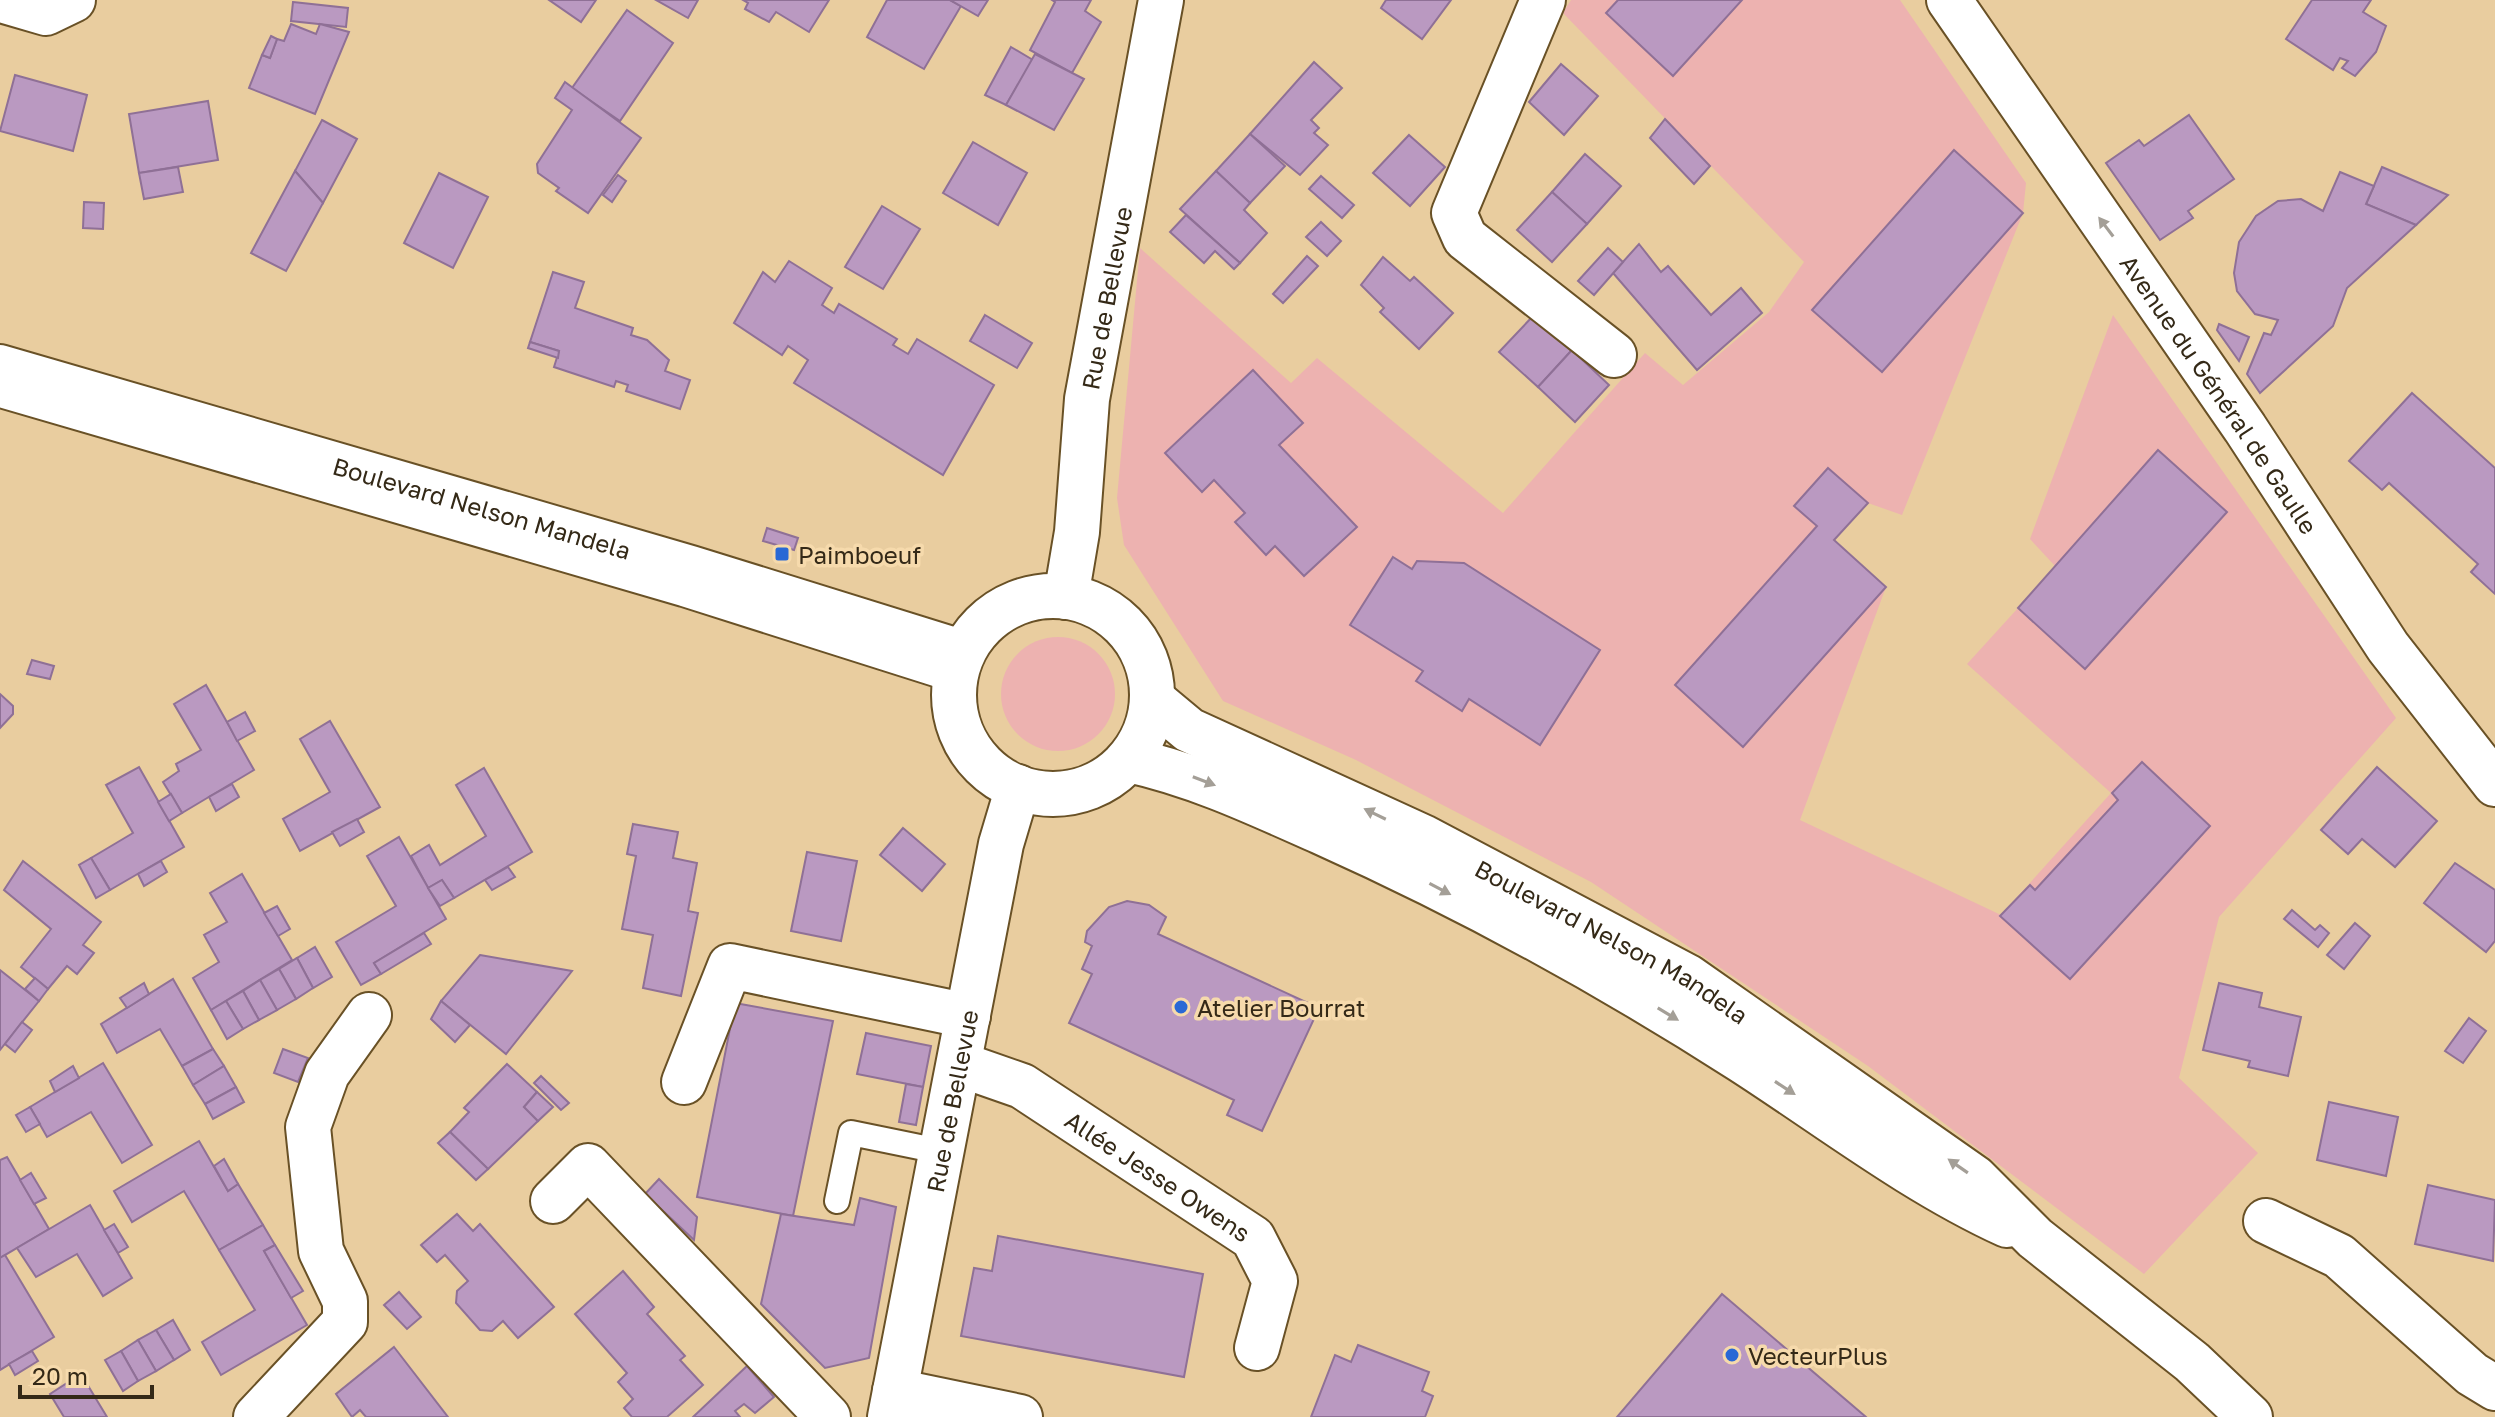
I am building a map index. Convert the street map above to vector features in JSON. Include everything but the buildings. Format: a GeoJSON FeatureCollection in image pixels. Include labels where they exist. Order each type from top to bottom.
{"type":"FeatureCollection","features":[{"type":"Feature","properties":{"kind":"street"},"geometry":{"type":"LineString","coordinates":[[1,0],[46,13],[73,0]]}},
{"type":"Feature","properties":{"kind":"street","name":"Rue de Bellevue"},"geometry":{"type":"LineString","coordinates":[[1066,597],[1077,532],[1087,399],[1161,0]]}},
{"type":"Feature","properties":{"kind":"street"},"geometry":{"type":"LineString","coordinates":[[1543,0],[1454,213],[1465,238],[1614,355]]}},
{"type":"Feature","properties":{"kind":"street","name":"Avenue du Général de Gaulle"},"geometry":{"type":"LineString","coordinates":[[1949,0],[2276,477],[2388,647],[2495,784]]}},
{"type":"Feature","properties":{"kind":"street","name":"Boulevard Nelson Mandela"},"geometry":{"type":"LineString","coordinates":[[0,367],[691,568],[958,666]]}},
{"type":"Feature","properties":{"kind":"street"},"geometry":{"type":"LineString","coordinates":[[1047,596],[1066,597],[1094,604],[1119,621],[1138,643],[1150,670],[1153,700],[1146,732],[1129,760],[1103,782],[1069,793],[1035,792],[1018,787],[990,770],[968,745],[957,720],[958,666],[981,628],[1011,605],[1047,596]]}},
{"type":"Feature","properties":{"kind":"street","name":"Boulevard Nelson Mandela"},"geometry":{"type":"LineString","coordinates":[[1153,700],[1189,730],[1423,837],[1688,977],[1975,1178],[2035,1238],[2192,1362],[2250,1417]]}},
{"type":"Feature","properties":{"kind":"street","name":"Boulevard Nelson Mandela"},"geometry":{"type":"LineString","coordinates":[[1129,760],[1209,783],[1398,867],[1614,982],[1690,1027],[1956,1202],[2035,1238]]}},
{"type":"Feature","properties":{"kind":"street","name":"Rue de Bellevue"},"geometry":{"type":"LineString","coordinates":[[893,1404],[939,1151],[1001,844],[1018,787]]}},
{"type":"Feature","properties":{"kind":"street"},"geometry":{"type":"LineString","coordinates":[[684,1082],[730,966],[968,1016]]}},
{"type":"Feature","properties":{"kind":"street"},"geometry":{"type":"LineString","coordinates":[[263,1415],[345,1322],[345,1301],[321,1251],[308,1127],[327,1074],[369,1015]]}},
{"type":"Feature","properties":{"kind":"street","name":"Allée Jesse Owens"},"geometry":{"type":"LineString","coordinates":[[959,1064],[1022,1086],[1253,1238],[1275,1281],[1257,1348]]}},
{"type":"Feature","properties":{"kind":"street"},"geometry":{"type":"LineString","coordinates":[[553,1201],[588,1166],[828,1417]]}},
{"type":"Feature","properties":{"kind":"street"},"geometry":{"type":"LineString","coordinates":[[2266,1221],[2339,1256],[2472,1374],[2495,1388]]}},
{"type":"Feature","properties":{"kind":"street"},"geometry":{"type":"LineString","coordinates":[[893,1404],[1020,1417]]}},
{"type":"Feature","properties":{"kind":"lane"},"geometry":{"type":"LineString","coordinates":[[0,395],[683,594],[958,666]]}},
{"type":"Feature","properties":{"kind":"lane"},"geometry":{"type":"LineString","coordinates":[[837,1201],[851,1133],[939,1151]]}},
{"type":"Feature","properties":{"kind":"shaded area"},"geometry":{"type":"Polygon","coordinates":[[[1571,0],[1900,0],[2026,183],[2023,213],[1902,515],[1868,503],[1828,468],[1794,505],[1817,526],[1675,685],[1743,747],[1886,587],[1800,820],[2001,915],[2111,793],[1967,664],[2018,608],[2085,669],[2227,512],[2158,450],[2055,566],[2030,539],[2113,315],[2396,718],[2219,917],[2179,1078],[2258,1153],[2144,1274],[1868,1066],[1591,882],[1356,760],[1223,701],[1124,545],[1117,498],[1140,248],[1291,383],[1317,358],[1503,513],[1645,353],[1683,385],[1769,312],[1804,262],[1563,13],[1571,0]]]}},
{"type":"Feature","properties":{"kind":"shaded area"},"geometry":{"type":"Polygon","coordinates":[[[1058,637],[1080,641],[1099,653],[1111,672],[1115,694],[1111,716],[1099,735],[1080,747],[1058,751],[1036,747],[1017,735],[1005,716],[1001,694],[1005,672],[1017,653],[1036,641],[1058,637]]]}},
{"type":"Feature","properties":{"kind":"place","name":"Paimboeuf"},"geometry":{"type":"Point","coordinates":[782,554]}},
{"type":"Feature","properties":{"kind":"place","name":"Atelier Bourrat"},"geometry":{"type":"Point","coordinates":[1181,1007]}},
{"type":"Feature","properties":{"kind":"place","name":"VecteurPlus"},"geometry":{"type":"Point","coordinates":[1732,1355]}}]}
